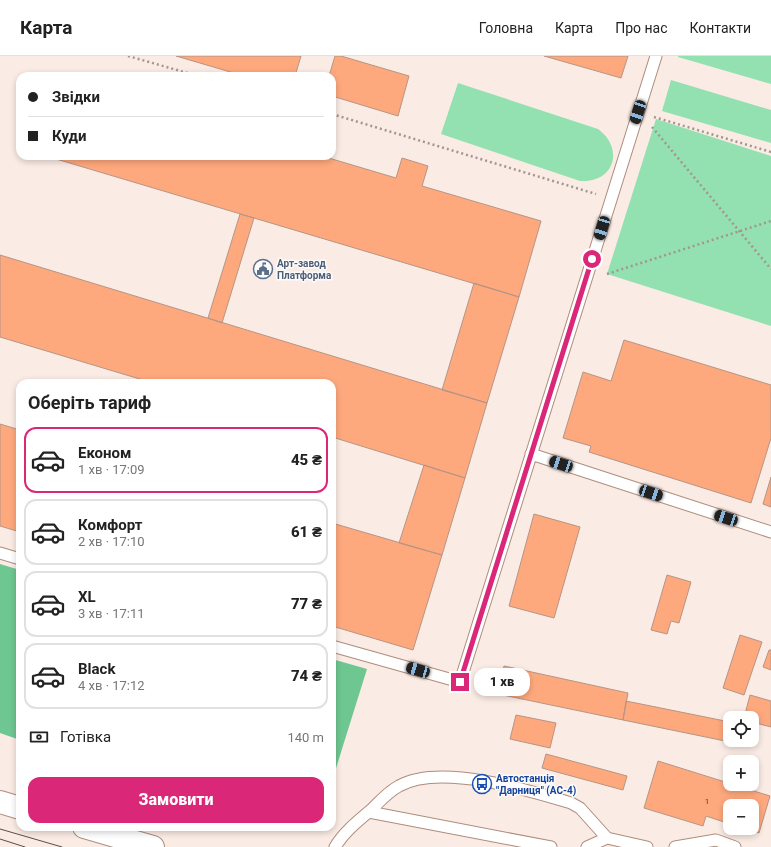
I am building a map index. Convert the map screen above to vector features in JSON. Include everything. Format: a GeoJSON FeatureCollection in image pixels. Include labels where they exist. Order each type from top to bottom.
{"type":"FeatureCollection","features":[{"type":"Feature","properties":{"kind":"street"},"geometry":{"type":"LineString","coordinates":[[0,802],[16,807]]}},
{"type":"Feature","properties":{"kind":"street"},"geometry":{"type":"LineString","coordinates":[[98,831],[153,847]]}},
{"type":"Feature","properties":{"kind":"lane"},"geometry":{"type":"LineString","coordinates":[[336,647],[460,682],[656,56]]}},
{"type":"Feature","properties":{"kind":"lane"},"geometry":{"type":"LineString","coordinates":[[531,454],[771,532]]}},
{"type":"Feature","properties":{"kind":"lane"},"geometry":{"type":"LineString","coordinates":[[0,553],[16,558]]}},
{"type":"Feature","properties":{"kind":"lane"},"geometry":{"type":"LineString","coordinates":[[335,847],[346,832],[398,786],[425,778],[447,776],[479,780],[571,803],[580,808],[607,838],[647,847]]}},
{"type":"Feature","properties":{"kind":"lane"},"geometry":{"type":"LineString","coordinates":[[369,812],[551,847]]}},
{"type":"Feature","properties":{"kind":"lane"},"geometry":{"type":"LineString","coordinates":[[587,847],[607,838]]}},
{"type":"Feature","properties":{"kind":"lane"},"geometry":{"type":"LineString","coordinates":[[675,847],[716,840],[735,847]]}},
{"type":"Feature","properties":{"kind":"path"},"geometry":{"type":"LineString","coordinates":[[128,56],[184,72]]}},
{"type":"Feature","properties":{"kind":"path"},"geometry":{"type":"LineString","coordinates":[[638,112],[771,152]]}},
{"type":"Feature","properties":{"kind":"path"},"geometry":{"type":"LineString","coordinates":[[638,112],[771,269]]}},
{"type":"Feature","properties":{"kind":"path"},"geometry":{"type":"LineString","coordinates":[[336,115],[611,198]]}},
{"type":"Feature","properties":{"kind":"path"},"geometry":{"type":"LineString","coordinates":[[607,274],[771,221]]}},
{"type":"Feature","properties":{"kind":"green space"},"geometry":{"type":"Polygon","coordinates":[[[771,56],[771,84],[678,57],[771,56]]]}},
{"type":"Feature","properties":{"kind":"green space"},"geometry":{"type":"Polygon","coordinates":[[[671,80],[771,110],[771,143],[662,111],[671,80]]]}},
{"type":"Feature","properties":{"kind":"green space"},"geometry":{"type":"Polygon","coordinates":[[[458,83],[598,129],[606,137],[611,146],[613,155],[612,163],[608,171],[601,177],[592,180],[580,181],[441,134],[458,83]]]}},
{"type":"Feature","properties":{"kind":"green space"},"geometry":{"type":"Polygon","coordinates":[[[656,119],[771,156],[771,326],[607,274],[656,119]]]}},
{"type":"Feature","properties":{"kind":"green space"},"geometry":{"type":"Polygon","coordinates":[[[0,564],[16,569],[16,739],[0,733],[0,564]]]}},
{"type":"Feature","properties":{"kind":"green space"},"geometry":{"type":"Polygon","coordinates":[[[336,660],[367,669],[336,768],[336,660]]]}},
{"type":"Feature","properties":{"kind":"building"},"geometry":{"type":"Polygon","coordinates":[[[176,56],[301,56],[296,72],[230,72],[176,56]]]}},
{"type":"Feature","properties":{"kind":"building"},"geometry":{"type":"Polygon","coordinates":[[[335,56],[341,56],[409,76],[398,116],[336,97],[336,72],[330,72],[335,56]]]}},
{"type":"Feature","properties":{"kind":"building"},"geometry":{"type":"Polygon","coordinates":[[[544,56],[628,56],[621,78],[544,56]]]}},
{"type":"Feature","properties":{"kind":"building"},"geometry":{"type":"Polygon","coordinates":[[[402,158],[428,166],[422,186],[541,221],[519,297],[59,160],[335,160],[396,178],[402,158]]]}},
{"type":"Feature","properties":{"kind":"building"},"geometry":{"type":"Polygon","coordinates":[[[240,214],[254,218],[222,323],[208,318],[240,214]]]}},
{"type":"Feature","properties":{"kind":"building"},"geometry":{"type":"Polygon","coordinates":[[[0,255],[487,403],[465,478],[336,438],[336,379],[140,379],[0,337],[0,255]]]}},
{"type":"Feature","properties":{"kind":"building"},"geometry":{"type":"Polygon","coordinates":[[[474,283],[519,297],[487,403],[442,390],[474,283]]]}},
{"type":"Feature","properties":{"kind":"building"},"geometry":{"type":"Polygon","coordinates":[[[624,340],[771,385],[771,438],[751,503],[589,452],[591,446],[563,438],[583,372],[611,381],[624,340]]]}},
{"type":"Feature","properties":{"kind":"building"},"geometry":{"type":"Polygon","coordinates":[[[0,424],[16,429],[16,531],[0,526],[0,424]]]}},
{"type":"Feature","properties":{"kind":"building"},"geometry":{"type":"Polygon","coordinates":[[[424,465],[465,478],[442,555],[399,543],[424,465]]]}},
{"type":"Feature","properties":{"kind":"building"},"geometry":{"type":"Polygon","coordinates":[[[771,477],[771,507],[763,504],[771,477]]]}},
{"type":"Feature","properties":{"kind":"building"},"geometry":{"type":"Polygon","coordinates":[[[534,514],[580,527],[554,618],[509,606],[534,514]]]}},
{"type":"Feature","properties":{"kind":"building"},"geometry":{"type":"Polygon","coordinates":[[[336,524],[442,555],[413,650],[336,627],[336,524]]]}},
{"type":"Feature","properties":{"kind":"building"},"geometry":{"type":"Polygon","coordinates":[[[667,575],[691,582],[679,623],[671,621],[667,634],[651,630],[667,575]]]}},
{"type":"Feature","properties":{"kind":"building"},"geometry":{"type":"Polygon","coordinates":[[[740,635],[762,642],[744,695],[723,688],[740,635]]]}},
{"type":"Feature","properties":{"kind":"building"},"geometry":{"type":"Polygon","coordinates":[[[769,650],[771,650],[771,670],[763,667],[769,650]]]}},
{"type":"Feature","properties":{"kind":"building"},"geometry":{"type":"Polygon","coordinates":[[[504,666],[628,693],[623,720],[498,694],[504,666]]]}},
{"type":"Feature","properties":{"kind":"building"},"geometry":{"type":"Polygon","coordinates":[[[750,695],[771,701],[771,727],[759,724],[759,711],[746,711],[750,695]]]}},
{"type":"Feature","properties":{"kind":"building"},"geometry":{"type":"Polygon","coordinates":[[[626,701],[723,721],[723,741],[623,720],[626,701]]]}},
{"type":"Feature","properties":{"kind":"building"},"geometry":{"type":"Polygon","coordinates":[[[516,715],[556,723],[550,748],[510,739],[516,715]]]}},
{"type":"Feature","properties":{"kind":"building"},"geometry":{"type":"Polygon","coordinates":[[[546,754],[627,776],[623,790],[542,768],[546,754]]]}},
{"type":"Feature","properties":{"kind":"building"},"geometry":{"type":"Polygon","coordinates":[[[658,761],[723,781],[723,791],[754,791],[770,796],[759,833],[759,799],[723,799],[723,822],[706,816],[703,826],[644,808],[658,761]]]}},
{"type":"Feature","properties":{"kind":"tram line"},"geometry":{"type":"LineString","coordinates":[[0,829],[62,847]]}},
{"type":"Feature","properties":{"kind":"tram line"},"geometry":{"type":"LineString","coordinates":[[0,839],[25,847]]}},
{"type":"Feature","properties":{"kind":"place","name":"Арт-завод Платформа"},"geometry":{"type":"Point","coordinates":[263,269]}},
{"type":"Feature","properties":{"kind":"place","name":"Автостанція \"Дарниця\" (АС-4)"},"geometry":{"type":"Point","coordinates":[482,784]}},
{"type":"Feature","properties":{"kind":"route"},"geometry":{"type":"LineString","coordinates":[[460,682],[592,259]]}}]}
